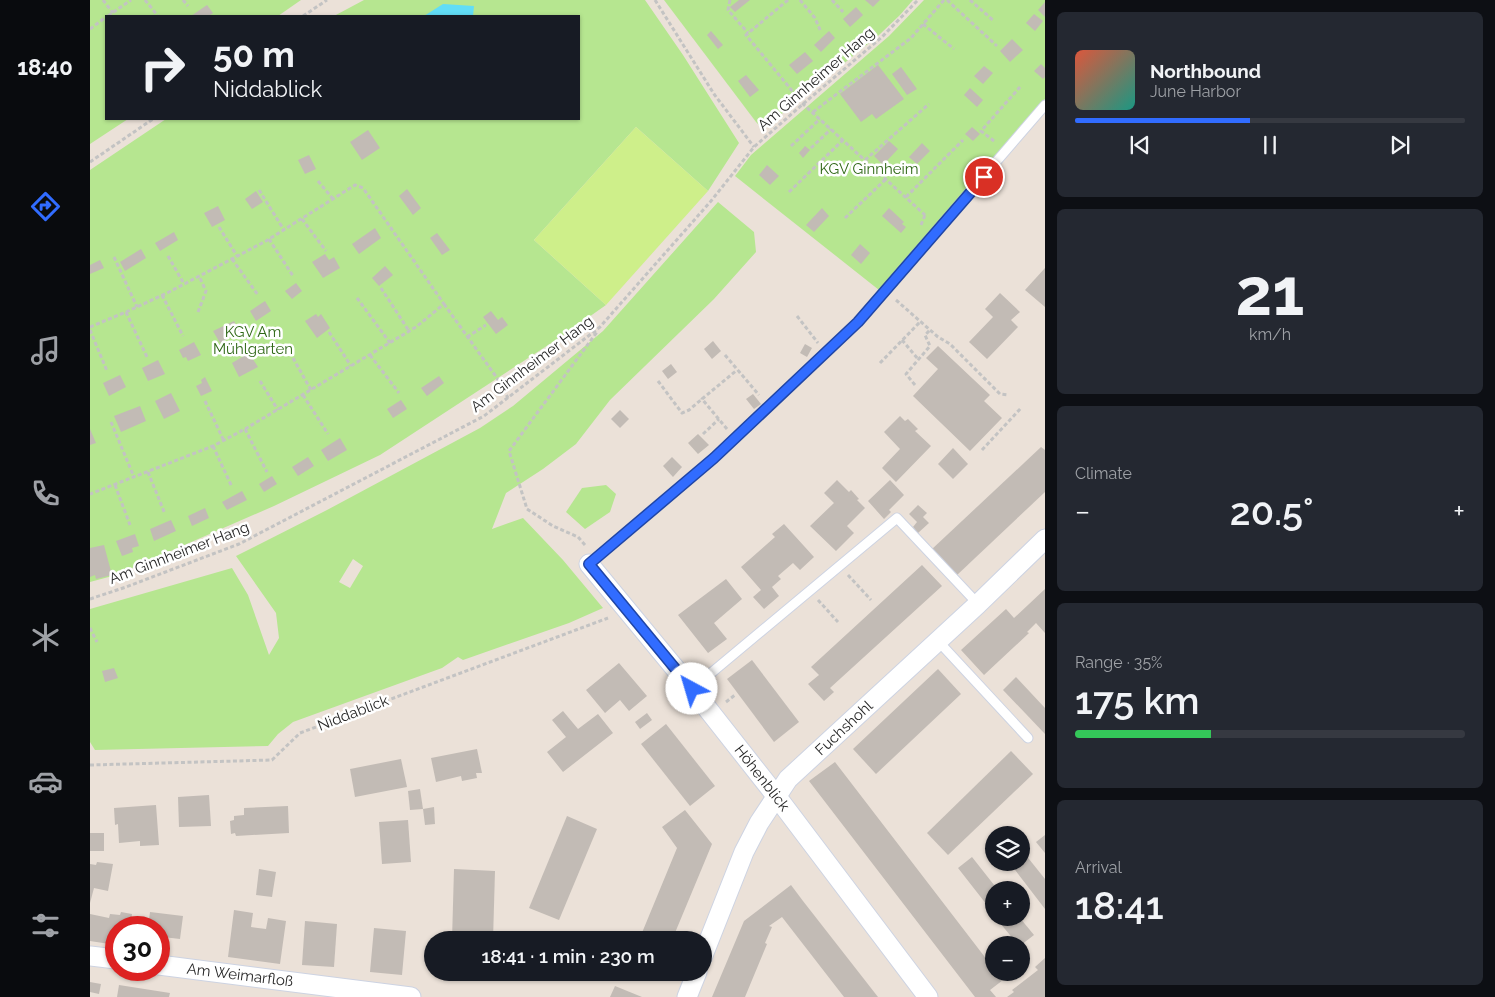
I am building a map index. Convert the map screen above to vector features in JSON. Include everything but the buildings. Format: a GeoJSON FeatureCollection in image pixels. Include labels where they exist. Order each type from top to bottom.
{"type":"FeatureCollection","features":[{"type":"Feature","properties":{"kind":"street","name":"Fuchshohl"},"geometry":{"type":"LineString","coordinates":[[712,933],[744,852],[759,824],[788,779],[978,604],[1045,539]]}},
{"type":"Feature","properties":{"kind":"street","name":"Höhenblick"},"geometry":{"type":"LineString","coordinates":[[589,564],[692,689],[777,797],[928,997]]}},
{"type":"Feature","properties":{"kind":"street"},"geometry":{"type":"LineString","coordinates":[[90,956],[105,958]]}},
{"type":"Feature","properties":{"kind":"street","name":"Am Weimarfloß"},"geometry":{"type":"LineString","coordinates":[[170,966],[411,997]]}},
{"type":"Feature","properties":{"kind":"street"},"geometry":{"type":"LineString","coordinates":[[687,997],[693,981]]}},
{"type":"Feature","properties":{"kind":"lane"},"geometry":{"type":"LineString","coordinates":[[589,564],[714,458],[858,322],[886,292],[1045,106]]}},
{"type":"Feature","properties":{"kind":"lane"},"geometry":{"type":"LineString","coordinates":[[692,689],[897,518],[978,604]]}},
{"type":"Feature","properties":{"kind":"lane"},"geometry":{"type":"LineString","coordinates":[[938,641],[1028,738]]}},
{"type":"Feature","properties":{"kind":"path"},"geometry":{"type":"LineString","coordinates":[[103,0],[113,12]]}},
{"type":"Feature","properties":{"kind":"path"},"geometry":{"type":"LineString","coordinates":[[109,15],[131,0]]}},
{"type":"Feature","properties":{"kind":"path"},"geometry":{"type":"LineString","coordinates":[[145,0],[157,15]]}},
{"type":"Feature","properties":{"kind":"path"},"geometry":{"type":"LineString","coordinates":[[183,0],[188,6]]}},
{"type":"Feature","properties":{"kind":"path"},"geometry":{"type":"LineString","coordinates":[[304,15],[326,0]]}},
{"type":"Feature","properties":{"kind":"path"},"geometry":{"type":"LineString","coordinates":[[655,0],[714,94],[754,147]]}},
{"type":"Feature","properties":{"kind":"path"},"geometry":{"type":"LineString","coordinates":[[730,0],[728,10],[748,33],[746,35],[803,104],[929,216]]}},
{"type":"Feature","properties":{"kind":"path"},"geometry":{"type":"LineString","coordinates":[[748,33],[788,0]]}},
{"type":"Feature","properties":{"kind":"path"},"geometry":{"type":"LineString","coordinates":[[800,0],[815,18],[821,32]]}},
{"type":"Feature","properties":{"kind":"path"},"geometry":{"type":"LineString","coordinates":[[832,0],[843,12]]}},
{"type":"Feature","properties":{"kind":"path","name":"Am Ginnheimer Hang"},"geometry":{"type":"LineString","coordinates":[[90,599],[239,544],[484,416],[600,327],[711,201],[754,147],[882,37],[918,0]]}},
{"type":"Feature","properties":{"kind":"path"},"geometry":{"type":"LineString","coordinates":[[813,112],[910,38],[946,0],[997,46]]}},
{"type":"Feature","properties":{"kind":"path"},"geometry":{"type":"LineString","coordinates":[[970,0],[994,21]]}},
{"type":"Feature","properties":{"kind":"path"},"geometry":{"type":"LineString","coordinates":[[90,29],[105,18]]}},
{"type":"Feature","properties":{"kind":"path"},"geometry":{"type":"LineString","coordinates":[[923,24],[954,49]]}},
{"type":"Feature","properties":{"kind":"path"},"geometry":{"type":"LineString","coordinates":[[988,148],[995,141],[981,131],[1020,87]]}},
{"type":"Feature","properties":{"kind":"path"},"geometry":{"type":"LineString","coordinates":[[866,160],[929,104]]}},
{"type":"Feature","properties":{"kind":"path"},"geometry":{"type":"LineString","coordinates":[[791,146],[820,118]]}},
{"type":"Feature","properties":{"kind":"path"},"geometry":{"type":"LineString","coordinates":[[90,162],[152,120]]}},
{"type":"Feature","properties":{"kind":"path"},"geometry":{"type":"LineString","coordinates":[[811,148],[830,129]]}},
{"type":"Feature","properties":{"kind":"path"},"geometry":{"type":"LineString","coordinates":[[789,192],[843,140]]}},
{"type":"Feature","properties":{"kind":"path"},"geometry":{"type":"LineString","coordinates":[[906,197],[963,140]]}},
{"type":"Feature","properties":{"kind":"path"},"geometry":{"type":"LineString","coordinates":[[845,218],[886,179]]}},
{"type":"Feature","properties":{"kind":"path"},"geometry":{"type":"LineString","coordinates":[[318,181],[333,199]]}},
{"type":"Feature","properties":{"kind":"path"},"geometry":{"type":"LineString","coordinates":[[107,371],[90,327],[137,307],[232,259],[284,230],[355,185],[362,188],[497,378],[508,398]]}},
{"type":"Feature","properties":{"kind":"path"},"geometry":{"type":"LineString","coordinates":[[259,190],[284,230]]}},
{"type":"Feature","properties":{"kind":"path"},"geometry":{"type":"LineString","coordinates":[[302,218],[326,251]]}},
{"type":"Feature","properties":{"kind":"path"},"geometry":{"type":"LineString","coordinates":[[219,228],[237,256]]}},
{"type":"Feature","properties":{"kind":"path"},"geometry":{"type":"LineString","coordinates":[[269,239],[293,276]]}},
{"type":"Feature","properties":{"kind":"path"},"geometry":{"type":"LineString","coordinates":[[168,256],[184,284]]}},
{"type":"Feature","properties":{"kind":"path"},"geometry":{"type":"LineString","coordinates":[[114,257],[137,307]]}},
{"type":"Feature","properties":{"kind":"path"},"geometry":{"type":"LineString","coordinates":[[232,259],[258,295]]}},
{"type":"Feature","properties":{"kind":"path"},"geometry":{"type":"LineString","coordinates":[[198,312],[206,291],[200,276]]}},
{"type":"Feature","properties":{"kind":"path"},"geometry":{"type":"LineString","coordinates":[[381,288],[409,331]]}},
{"type":"Feature","properties":{"kind":"path"},"geometry":{"type":"LineString","coordinates":[[886,292],[938,337],[950,344],[1000,394],[1008,395]]}},
{"type":"Feature","properties":{"kind":"path"},"geometry":{"type":"LineString","coordinates":[[162,295],[182,336]]}},
{"type":"Feature","properties":{"kind":"path"},"geometry":{"type":"LineString","coordinates":[[357,298],[390,343]]}},
{"type":"Feature","properties":{"kind":"path"},"geometry":{"type":"LineString","coordinates":[[90,494],[224,441],[390,343],[444,304]]}},
{"type":"Feature","properties":{"kind":"path"},"geometry":{"type":"LineString","coordinates":[[126,312],[147,357]]}},
{"type":"Feature","properties":{"kind":"path"},"geometry":{"type":"LineString","coordinates":[[797,316],[827,353]]}},
{"type":"Feature","properties":{"kind":"path"},"geometry":{"type":"LineString","coordinates":[[880,363],[920,322]]}},
{"type":"Feature","properties":{"kind":"path"},"geometry":{"type":"LineString","coordinates":[[467,337],[486,325]]}},
{"type":"Feature","properties":{"kind":"path"},"geometry":{"type":"LineString","coordinates":[[589,564],[587,548],[578,537],[554,526],[527,509],[509,451],[600,327]]}},
{"type":"Feature","properties":{"kind":"path"},"geometry":{"type":"LineString","coordinates":[[915,385],[906,374],[930,346],[925,335],[930,330]]}},
{"type":"Feature","properties":{"kind":"path"},"geometry":{"type":"LineString","coordinates":[[329,332],[351,366]]}},
{"type":"Feature","properties":{"kind":"path"},"geometry":{"type":"LineString","coordinates":[[902,340],[918,359]]}},
{"type":"Feature","properties":{"kind":"path"},"geometry":{"type":"LineString","coordinates":[[725,354],[759,395]]}},
{"type":"Feature","properties":{"kind":"path"},"geometry":{"type":"LineString","coordinates":[[370,355],[400,393]]}},
{"type":"Feature","properties":{"kind":"path"},"geometry":{"type":"LineString","coordinates":[[293,358],[311,390]]}},
{"type":"Feature","properties":{"kind":"path"},"geometry":{"type":"LineString","coordinates":[[658,381],[682,413],[689,410],[737,370]]}},
{"type":"Feature","properties":{"kind":"path"},"geometry":{"type":"LineString","coordinates":[[260,381],[278,410]]}},
{"type":"Feature","properties":{"kind":"path"},"geometry":{"type":"LineString","coordinates":[[303,395],[328,434]]}},
{"type":"Feature","properties":{"kind":"path"},"geometry":{"type":"LineString","coordinates":[[702,399],[735,438]]}},
{"type":"Feature","properties":{"kind":"path"},"geometry":{"type":"LineString","coordinates":[[205,401],[224,441]]}},
{"type":"Feature","properties":{"kind":"path"},"geometry":{"type":"LineString","coordinates":[[982,450],[1021,408]]}},
{"type":"Feature","properties":{"kind":"path"},"geometry":{"type":"LineString","coordinates":[[703,434],[719,419]]}},
{"type":"Feature","properties":{"kind":"path"},"geometry":{"type":"LineString","coordinates":[[111,422],[134,477]]}},
{"type":"Feature","properties":{"kind":"path"},"geometry":{"type":"LineString","coordinates":[[246,429],[267,472]]}},
{"type":"Feature","properties":{"kind":"path"},"geometry":{"type":"LineString","coordinates":[[213,446],[232,487]]}},
{"type":"Feature","properties":{"kind":"path"},"geometry":{"type":"LineString","coordinates":[[148,472],[165,514]]}},
{"type":"Feature","properties":{"kind":"path"},"geometry":{"type":"LineString","coordinates":[[115,485],[130,525]]}},
{"type":"Feature","properties":{"kind":"path"},"geometry":{"type":"LineString","coordinates":[[839,566],[871,600]]}},
{"type":"Feature","properties":{"kind":"path"},"geometry":{"type":"LineString","coordinates":[[809,591],[838,622]]}},
{"type":"Feature","properties":{"kind":"path","name":"Niddablick"},"geometry":{"type":"LineString","coordinates":[[90,765],[272,760],[300,734],[613,616]]}},
{"type":"Feature","properties":{"kind":"path"},"geometry":{"type":"LineString","coordinates":[[90,628],[97,642]]}},
{"type":"Feature","properties":{"kind":"path"},"geometry":{"type":"LineString","coordinates":[[725,703],[735,695]]}},
{"type":"Feature","properties":{"kind":"green space"},"geometry":{"type":"Polygon","coordinates":[[[90,0],[301,0],[279,15],[105,15],[105,120],[126,120],[90,144],[90,0]]]}},
{"type":"Feature","properties":{"kind":"green space","name":"KGV Am Mühlgarten"},"geometry":{"type":"Polygon","coordinates":[[[364,0],[645,0],[683,55],[739,143],[708,191],[636,127],[534,240],[606,305],[380,455],[274,506],[116,575],[90,582],[90,170],[165,120],[580,120],[580,15],[336,15],[364,0]]]}},
{"type":"Feature","properties":{"kind":"green space"},"geometry":{"type":"Polygon","coordinates":[[[664,0],[913,0],[879,35],[763,129],[664,0]]]}},
{"type":"Feature","properties":{"kind":"green space","name":"KGV Ginnheim"},"geometry":{"type":"Polygon","coordinates":[[[924,0],[1045,0],[1045,99],[884,288],[879,290],[735,176],[751,155],[889,36],[924,0]]]}},
{"type":"Feature","properties":{"kind":"green space"},"geometry":{"type":"Polygon","coordinates":[[[636,127],[708,191],[606,305],[534,240],[636,127]]]}},
{"type":"Feature","properties":{"kind":"green space"},"geometry":{"type":"Polygon","coordinates":[[[718,202],[754,232],[756,252],[714,299],[610,400],[576,444],[543,469],[506,493],[492,529],[523,518],[563,560],[603,608],[569,623],[463,660],[458,657],[442,668],[293,722],[278,734],[268,746],[95,750],[90,742],[90,609],[232,568],[248,595],[269,655],[279,638],[276,613],[236,556],[327,510],[480,428],[513,406],[603,331],[718,202]],[[353,559],[339,582],[350,588],[363,566],[353,559]]]}},
{"type":"Feature","properties":{"kind":"green space"},"geometry":{"type":"Polygon","coordinates":[[[606,485],[616,494],[610,512],[585,529],[566,512],[582,488],[606,485]]]}},
{"type":"Feature","properties":{"kind":"water"},"geometry":{"type":"Polygon","coordinates":[[[443,4],[474,6],[473,15],[426,15],[443,4]]]}},
{"type":"Feature","properties":{"kind":"route"},"geometry":{"type":"LineString","coordinates":[[692,689],[589,564],[714,458],[827,353],[870,310],[984,177]]}}]}
